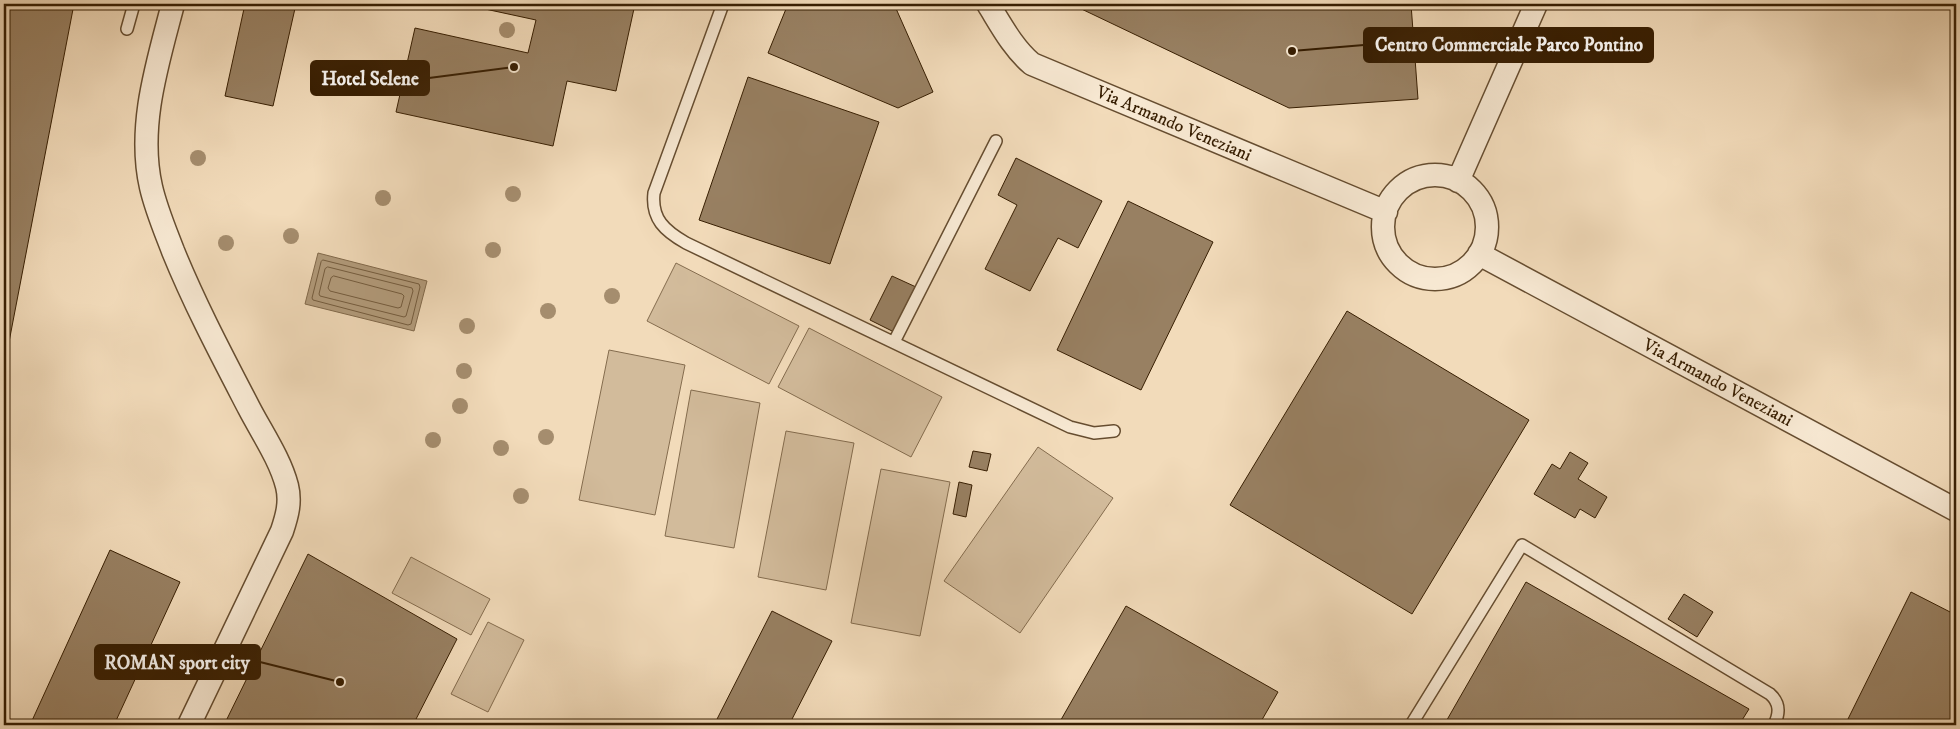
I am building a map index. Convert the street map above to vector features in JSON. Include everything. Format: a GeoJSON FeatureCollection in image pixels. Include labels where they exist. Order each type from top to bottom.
{"type":"FeatureCollection","features":[{"type":"Feature","properties":{"kind":"street"},"geometry":{"type":"LineString","coordinates":[[173,4],[155,75],[148,119],[146,154],[150,186],[159,215],[187,284],[219,351],[283,473],[290,501],[288,515],[282,530],[189,725]]}},
{"type":"Feature","properties":{"kind":"street","name":"Via Armando Veneziani"},"geometry":{"type":"LineString","coordinates":[[988,4],[1022,56],[1032,64],[1386,212]]}},
{"type":"Feature","properties":{"kind":"street"},"geometry":{"type":"LineString","coordinates":[[1458,181],[1536,4]]}},
{"type":"Feature","properties":{"kind":"street"},"geometry":{"type":"LineString","coordinates":[[1442,176],[1458,181],[1472,190],[1485,212],[1486,238],[1479,254],[1466,268],[1450,276],[1431,278],[1412,274],[1397,262],[1391,254],[1383,230],[1386,212],[1394,195],[1416,179],[1442,176]]}},
{"type":"Feature","properties":{"kind":"street","name":"Via Armando Veneziani"},"geometry":{"type":"LineString","coordinates":[[1479,254],[1956,510]]}},
{"type":"Feature","properties":{"kind":"lane"},"geometry":{"type":"LineString","coordinates":[[127,30],[134,4]]}},
{"type":"Feature","properties":{"kind":"lane"},"geometry":{"type":"LineString","coordinates":[[723,4],[707,43],[654,193],[653,205],[663,226],[674,236],[686,243],[1070,427],[1094,433],[1114,430]]}},
{"type":"Feature","properties":{"kind":"lane"},"geometry":{"type":"LineString","coordinates":[[894,342],[996,141]]}},
{"type":"Feature","properties":{"kind":"lane"},"geometry":{"type":"LineString","coordinates":[[1411,725],[1522,545],[1770,694],[1778,704],[1774,725]]}},
{"type":"Feature","properties":{"kind":"shaded area"},"geometry":{"type":"Polygon","coordinates":[[[676,263],[799,326],[769,384],[647,321],[676,263]]]}},
{"type":"Feature","properties":{"kind":"shaded area"},"geometry":{"type":"Polygon","coordinates":[[[809,328],[942,397],[911,457],[778,387],[809,328]]]}},
{"type":"Feature","properties":{"kind":"shaded area"},"geometry":{"type":"Polygon","coordinates":[[[609,350],[685,365],[655,515],[579,500],[609,350]]]}},
{"type":"Feature","properties":{"kind":"shaded area"},"geometry":{"type":"Polygon","coordinates":[[[691,390],[760,403],[734,548],[665,536],[691,390]]]}},
{"type":"Feature","properties":{"kind":"shaded area"},"geometry":{"type":"Polygon","coordinates":[[[786,431],[854,443],[826,590],[758,577],[786,431]]]}},
{"type":"Feature","properties":{"kind":"shaded area"},"geometry":{"type":"Polygon","coordinates":[[[1038,447],[1113,498],[1020,633],[944,581],[1038,447]]]}},
{"type":"Feature","properties":{"kind":"shaded area"},"geometry":{"type":"Polygon","coordinates":[[[881,469],[950,482],[920,636],[851,623],[881,469]]]}},
{"type":"Feature","properties":{"kind":"shaded area"},"geometry":{"type":"Polygon","coordinates":[[[411,557],[490,599],[471,635],[392,593],[411,557]]]}},
{"type":"Feature","properties":{"kind":"shaded area"},"geometry":{"type":"Polygon","coordinates":[[[488,622],[524,640],[488,712],[451,694],[488,622]]]}},
{"type":"Feature","properties":{"kind":"water"},"geometry":{"type":"Polygon","coordinates":[[[318,253],[427,281],[414,331],[305,304],[318,253]]]}},
{"type":"Feature","properties":{"kind":"building"},"geometry":{"type":"Polygon","coordinates":[[[4,4],[74,4],[4,368],[4,4]]]}},
{"type":"Feature","properties":{"kind":"building"},"geometry":{"type":"Polygon","coordinates":[[[245,4],[296,4],[273,106],[225,96],[245,4]]]}},
{"type":"Feature","properties":{"kind":"building"},"geometry":{"type":"Polygon","coordinates":[[[462,4],[635,4],[616,91],[567,81],[553,146],[396,112],[415,28],[528,53],[536,20],[462,4]]]}},
{"type":"Feature","properties":{"kind":"building"},"geometry":{"type":"Polygon","coordinates":[[[788,4],[894,4],[933,92],[898,108],[768,53],[788,4]]]}},
{"type":"Feature","properties":{"kind":"building"},"geometry":{"type":"Polygon","coordinates":[[[1071,4],[1411,4],[1418,99],[1289,108],[1071,4]]]}},
{"type":"Feature","properties":{"kind":"building"},"geometry":{"type":"Polygon","coordinates":[[[748,77],[879,122],[830,264],[699,220],[748,77]]]}},
{"type":"Feature","properties":{"kind":"building"},"geometry":{"type":"Polygon","coordinates":[[[1016,158],[1102,201],[1078,248],[1058,238],[1030,291],[985,269],[1017,205],[998,195],[1016,158]]]}},
{"type":"Feature","properties":{"kind":"building"},"geometry":{"type":"Polygon","coordinates":[[[1128,201],[1213,242],[1141,390],[1057,350],[1128,201]]]}},
{"type":"Feature","properties":{"kind":"building"},"geometry":{"type":"Polygon","coordinates":[[[892,276],[916,287],[894,332],[870,320],[892,276]]]}},
{"type":"Feature","properties":{"kind":"building"},"geometry":{"type":"Polygon","coordinates":[[[1347,311],[1529,420],[1412,614],[1230,505],[1347,311]]]}},
{"type":"Feature","properties":{"kind":"building"},"geometry":{"type":"Polygon","coordinates":[[[973,451],[991,454],[987,471],[969,467],[973,451]]]}},
{"type":"Feature","properties":{"kind":"building"},"geometry":{"type":"Polygon","coordinates":[[[1570,452],[1588,463],[1578,479],[1607,497],[1595,518],[1580,509],[1575,518],[1534,494],[1552,464],[1560,469],[1570,452]]]}},
{"type":"Feature","properties":{"kind":"building"},"geometry":{"type":"Polygon","coordinates":[[[959,482],[972,485],[966,517],[953,514],[959,482]]]}},
{"type":"Feature","properties":{"kind":"building"},"geometry":{"type":"Polygon","coordinates":[[[110,550],[180,582],[114,725],[30,725],[110,550]]]}},
{"type":"Feature","properties":{"kind":"building"},"geometry":{"type":"Polygon","coordinates":[[[308,554],[457,639],[413,725],[224,725],[308,554]]]}},
{"type":"Feature","properties":{"kind":"building"},"geometry":{"type":"Polygon","coordinates":[[[1526,582],[1749,709],[1739,725],[1444,725],[1526,582]]]}},
{"type":"Feature","properties":{"kind":"building"},"geometry":{"type":"Polygon","coordinates":[[[1911,592],[1956,615],[1956,725],[1845,725],[1911,592]]]}},
{"type":"Feature","properties":{"kind":"building"},"geometry":{"type":"Polygon","coordinates":[[[1684,594],[1713,612],[1697,637],[1668,619],[1684,594]]]}},
{"type":"Feature","properties":{"kind":"building"},"geometry":{"type":"Polygon","coordinates":[[[1126,606],[1278,692],[1259,725],[1058,725],[1126,606]]]}},
{"type":"Feature","properties":{"kind":"building"},"geometry":{"type":"Polygon","coordinates":[[[772,611],[832,641],[789,725],[714,725],[772,611]]]}},
{"type":"Feature","properties":{"kind":"place","name":"Centro Commerciale Parco Pontino"},"geometry":{"type":"Point","coordinates":[1292,51]}},
{"type":"Feature","properties":{"kind":"place","name":"Hotel Selene"},"geometry":{"type":"Point","coordinates":[514,67]}},
{"type":"Feature","properties":{"kind":"place","name":"ROMAN sport city"},"geometry":{"type":"Point","coordinates":[340,682]}}]}
